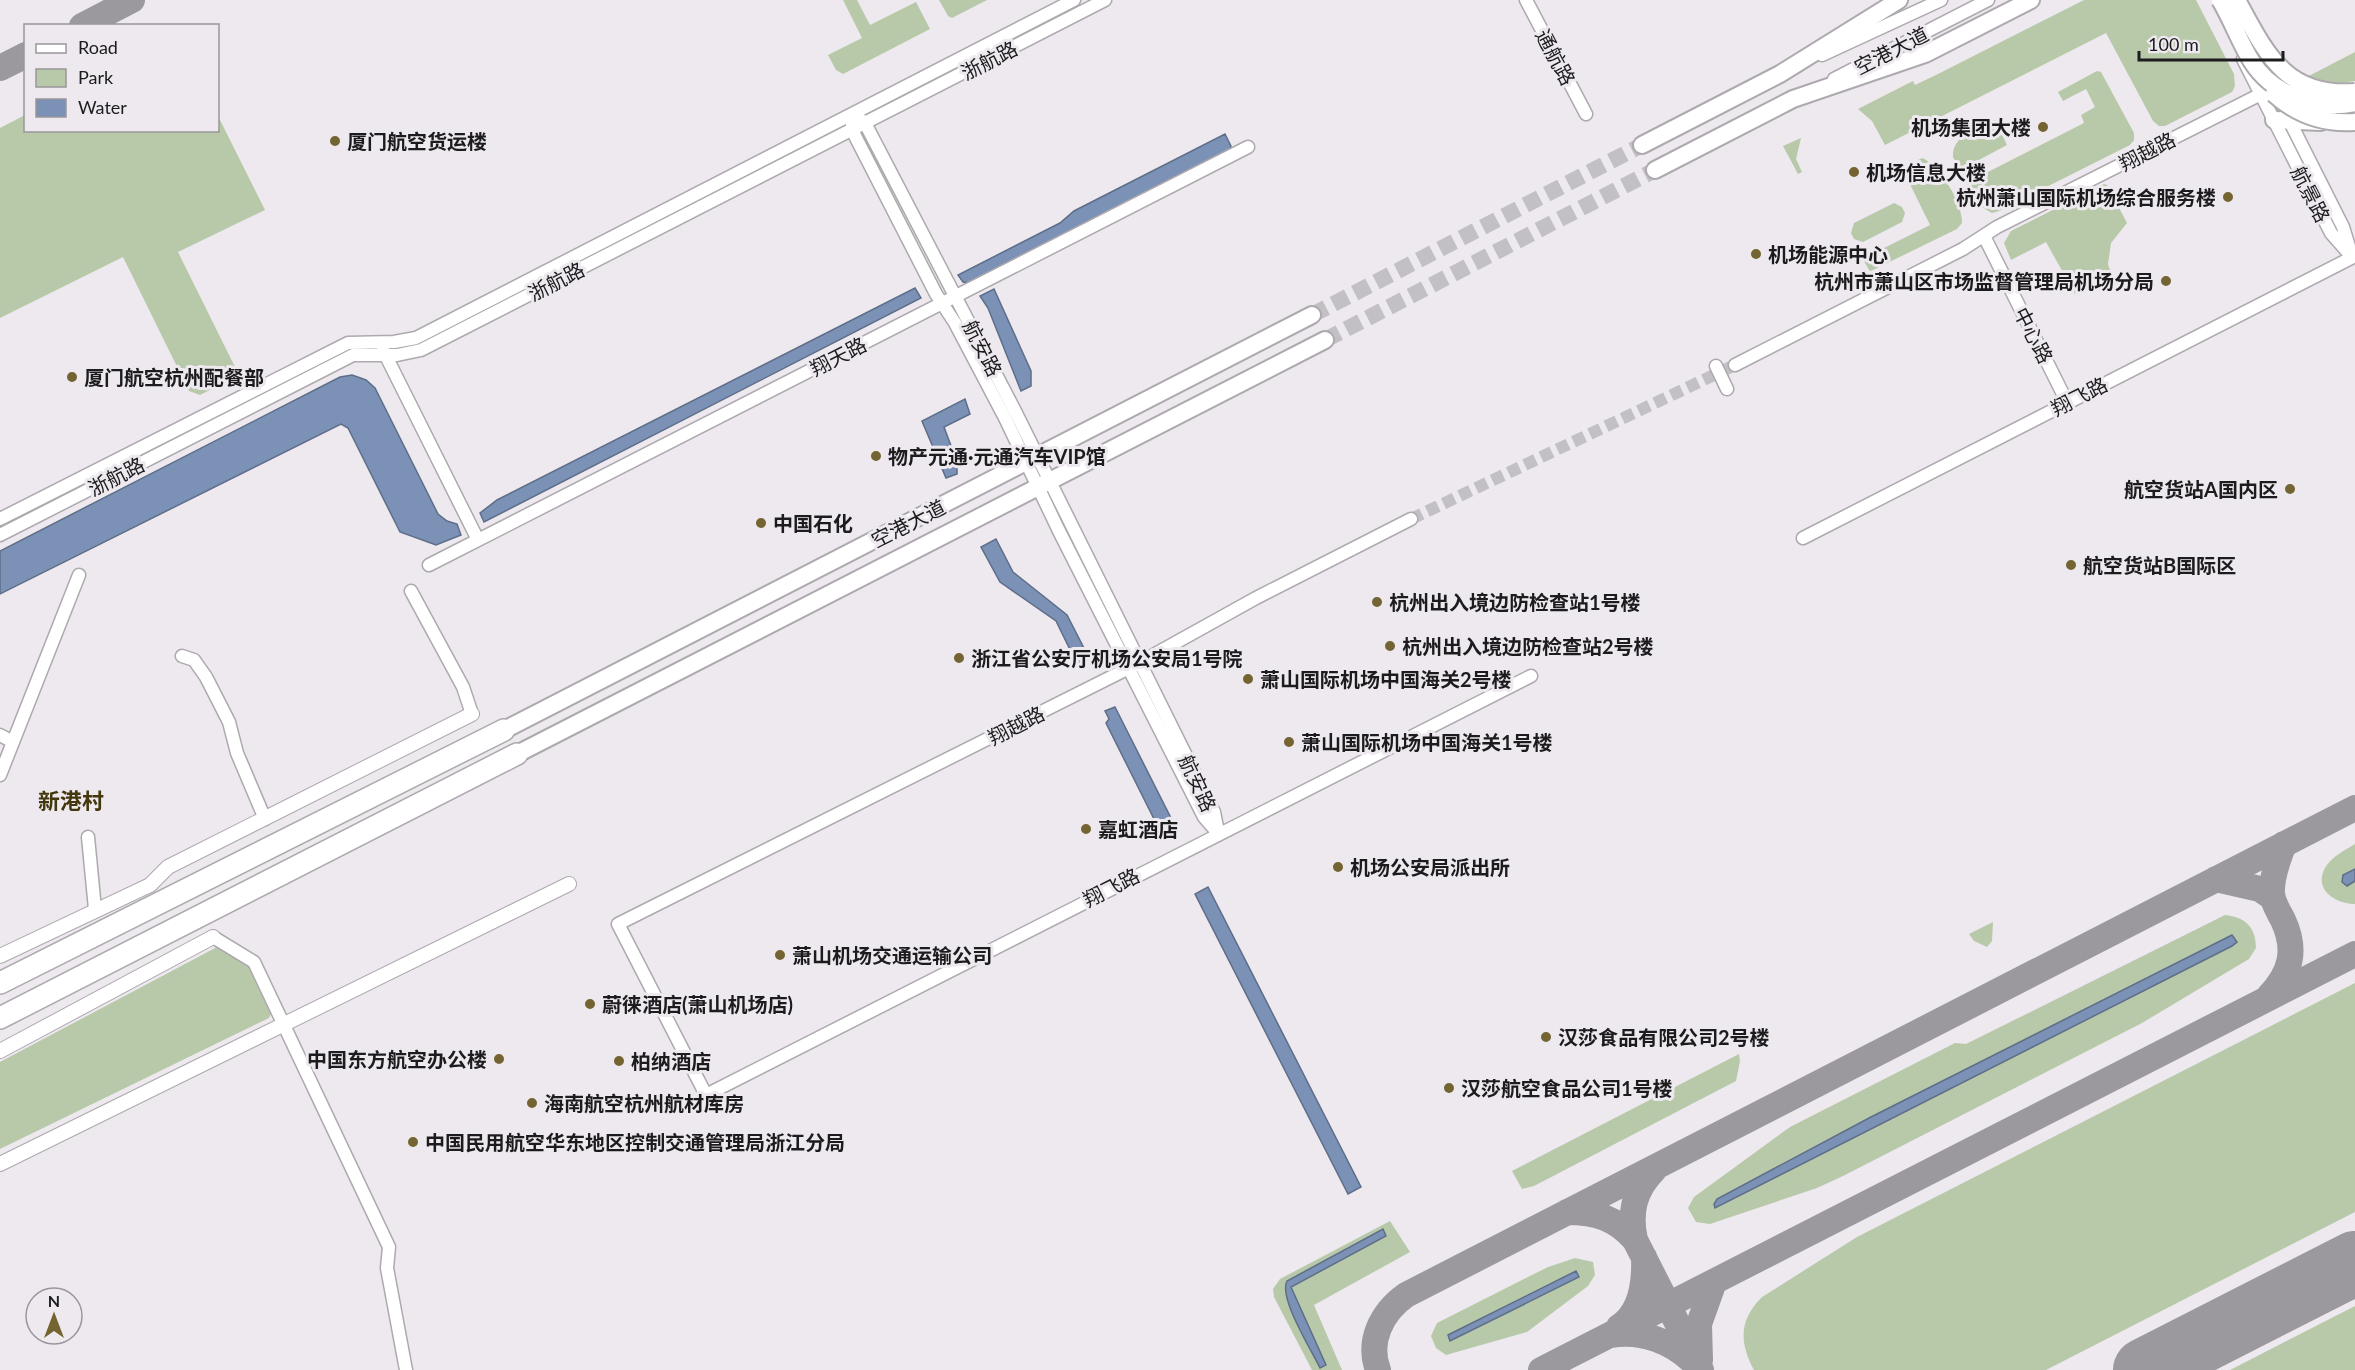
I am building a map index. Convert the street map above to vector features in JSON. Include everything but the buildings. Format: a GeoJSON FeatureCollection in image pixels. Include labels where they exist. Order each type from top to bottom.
{"type":"FeatureCollection","features":[{"type":"Feature","properties":{"kind":"highway"},"geometry":{"type":"LineString","coordinates":[[0,984],[504,730]]}},
{"type":"Feature","properties":{"kind":"highway"},"geometry":{"type":"LineString","coordinates":[[0,1018],[517,754]]}},
{"type":"Feature","properties":{"kind":"main road","name":"空港大道"},"geometry":{"type":"LineString","coordinates":[[1655,170],[1793,99],[1924,54],[2031,0]]}},
{"type":"Feature","properties":{"kind":"main road"},"geometry":{"type":"LineString","coordinates":[[2220,0],[2272,92],[2296,110],[2334,123],[2355,120]]}},
{"type":"Feature","properties":{"kind":"main road"},"geometry":{"type":"LineString","coordinates":[[2237,0],[2265,52],[2285,74],[2321,90],[2355,92]]}},
{"type":"Feature","properties":{"kind":"main road","name":"空港大道"},"geometry":{"type":"LineString","coordinates":[[1642,145],[1780,74],[1897,1]]}},
{"type":"Feature","properties":{"kind":"main road"},"geometry":{"type":"LineString","coordinates":[[2260,73],[2271,83],[2307,101],[2324,105],[2355,103]]}},
{"type":"Feature","properties":{"kind":"main road"},"geometry":{"type":"LineString","coordinates":[[2267,91],[2324,92],[2355,87]]}},
{"type":"Feature","properties":{"kind":"main road"},"geometry":{"type":"LineString","coordinates":[[2282,120],[2320,122],[2355,120]]}},
{"type":"Feature","properties":{"kind":"main road","name":"空港大道"},"geometry":{"type":"LineString","coordinates":[[504,730],[1312,315]]}},
{"type":"Feature","properties":{"kind":"main road","name":"空港大道"},"geometry":{"type":"LineString","coordinates":[[517,754],[1325,340]]}},
{"type":"Feature","properties":{"kind":"street","name":"浙航路"},"geometry":{"type":"LineString","coordinates":[[0,519],[348,343],[416,338],[1074,0]]}},
{"type":"Feature","properties":{"kind":"street","name":"浙航路"},"geometry":{"type":"LineString","coordinates":[[0,535],[353,355],[386,355],[421,350],[1105,0]]}},
{"type":"Feature","properties":{"kind":"street","name":"通航路"},"geometry":{"type":"LineString","coordinates":[[1526,0],[1586,114]]}},
{"type":"Feature","properties":{"kind":"street","name":"空港大道"},"geometry":{"type":"LineString","coordinates":[[1780,74],[1941,0]]}},
{"type":"Feature","properties":{"kind":"street","name":"空港大道"},"geometry":{"type":"LineString","coordinates":[[1793,99],[1989,0]]}},
{"type":"Feature","properties":{"kind":"street","name":"航景路"},"geometry":{"type":"LineString","coordinates":[[2213,0],[2282,120],[2331,233],[2353,256]]}},
{"type":"Feature","properties":{"kind":"street","name":"航景路"},"geometry":{"type":"LineString","coordinates":[[2229,0],[2267,91]]}},
{"type":"Feature","properties":{"kind":"street","name":"翔越路"},"geometry":{"type":"LineString","coordinates":[[1736,365],[2007,222],[2267,91]]}},
{"type":"Feature","properties":{"kind":"street","name":"航安路"},"geometry":{"type":"LineString","coordinates":[[852,114],[865,123],[956,296],[1031,459]]}},
{"type":"Feature","properties":{"kind":"street","name":"航安路"},"geometry":{"type":"LineString","coordinates":[[852,114],[852,130],[942,303],[1031,459],[1134,665],[1214,812],[1218,833]]}},
{"type":"Feature","properties":{"kind":"street","name":"翔天路"},"geometry":{"type":"LineString","coordinates":[[429,565],[1248,147]]}},
{"type":"Feature","properties":{"kind":"street","name":"中心路"},"geometry":{"type":"LineString","coordinates":[[1984,236],[2067,402]]}},
{"type":"Feature","properties":{"kind":"street","name":"翔飞路"},"geometry":{"type":"LineString","coordinates":[[1803,538],[2353,256]]}},
{"type":"Feature","properties":{"kind":"street"},"geometry":{"type":"LineString","coordinates":[[378,341],[478,540]]}},
{"type":"Feature","properties":{"kind":"street"},"geometry":{"type":"LineString","coordinates":[[1716,366],[1727,389]]}},
{"type":"Feature","properties":{"kind":"street","name":"翔越路"},"geometry":{"type":"LineString","coordinates":[[699,1083],[618,924],[1134,665],[1256,598],[1411,519]]}},
{"type":"Feature","properties":{"kind":"street"},"geometry":{"type":"LineString","coordinates":[[0,775],[79,574]]}},
{"type":"Feature","properties":{"kind":"street"},"geometry":{"type":"LineString","coordinates":[[0,956],[95,909],[150,885],[168,867],[472,714],[463,687],[411,591]]}},
{"type":"Feature","properties":{"kind":"street"},"geometry":{"type":"LineString","coordinates":[[182,656],[194,660],[206,677],[229,722],[237,753],[265,819]]}},
{"type":"Feature","properties":{"kind":"street","name":"翔飞路"},"geometry":{"type":"LineString","coordinates":[[699,1083],[706,1095],[1531,676]]}},
{"type":"Feature","properties":{"kind":"street"},"geometry":{"type":"LineString","coordinates":[[0,735],[13,742]]}},
{"type":"Feature","properties":{"kind":"street"},"geometry":{"type":"LineString","coordinates":[[88,837],[95,909]]}},
{"type":"Feature","properties":{"kind":"street"},"geometry":{"type":"LineString","coordinates":[[0,1164],[569,884]]}},
{"type":"Feature","properties":{"kind":"street"},"geometry":{"type":"LineString","coordinates":[[0,1051],[213,937],[254,962],[389,1247],[387,1268],[406,1370]]}},
{"type":"Feature","properties":{"kind":"green space"},"geometry":{"type":"Polygon","coordinates":[[[843,0],[857,0],[870,25],[916,2],[930,29],[843,74],[836,70],[828,55],[862,38],[843,0]]]}},
{"type":"Feature","properties":{"kind":"green space"},"geometry":{"type":"Polygon","coordinates":[[[939,0],[987,0],[952,18],[948,16],[939,0]]]}},
{"type":"Feature","properties":{"kind":"green space"},"geometry":{"type":"Polygon","coordinates":[[[2084,0],[2196,0],[2234,74],[2235,86],[2232,92],[2165,126],[2159,126],[2153,121],[2106,33],[1885,145],[1872,121],[1858,109],[1913,81],[1915,85],[1938,74],[2084,0]]]}},
{"type":"Feature","properties":{"kind":"green space"},"geometry":{"type":"Polygon","coordinates":[[[2355,52],[2355,81],[2333,84],[2305,78],[2355,52]]]}},
{"type":"Feature","properties":{"kind":"green space"},"geometry":{"type":"Polygon","coordinates":[[[2097,71],[2101,72],[2134,133],[2134,140],[2130,145],[1999,211],[1992,213],[1978,205],[1953,157],[1954,149],[1961,138],[1995,120],[2007,145],[1977,161],[1984,174],[2084,123],[2081,115],[2095,107],[2086,89],[2063,101],[2058,92],[2097,71]]]}},
{"type":"Feature","properties":{"kind":"green space"},"geometry":{"type":"Polygon","coordinates":[[[24,116],[24,132],[219,132],[219,118],[265,210],[178,252],[239,375],[200,395],[189,391],[123,257],[0,318],[0,128],[24,116]]]}},
{"type":"Feature","properties":{"kind":"green space"},"geometry":{"type":"Polygon","coordinates":[[[1801,138],[1796,159],[1802,172],[1798,174],[1783,146],[1801,138]]]}},
{"type":"Feature","properties":{"kind":"green space"},"geometry":{"type":"Polygon","coordinates":[[[1922,158],[1943,176],[1955,196],[1962,223],[1957,229],[1871,271],[1864,261],[1866,257],[1930,225],[1902,168],[1922,158]]]}},
{"type":"Feature","properties":{"kind":"green space"},"geometry":{"type":"Polygon","coordinates":[[[2104,184],[2107,185],[2127,223],[2111,243],[2108,264],[2112,276],[2075,294],[2046,242],[2011,260],[2004,243],[2011,231],[2104,184]]]}},
{"type":"Feature","properties":{"kind":"green space"},"geometry":{"type":"Polygon","coordinates":[[[1894,203],[1902,207],[1905,213],[1902,222],[1863,242],[1854,239],[1851,233],[1854,223],[1894,203]]]}},
{"type":"Feature","properties":{"kind":"green space"},"geometry":{"type":"Polygon","coordinates":[[[2355,844],[2355,904],[2341,901],[2328,894],[2322,883],[2322,876],[2331,860],[2355,844]]]}},
{"type":"Feature","properties":{"kind":"green space"},"geometry":{"type":"Polygon","coordinates":[[[2225,915],[2244,921],[2254,934],[2256,948],[2249,959],[2142,1023],[1817,1188],[1710,1224],[1696,1222],[1688,1208],[1694,1197],[1790,1127],[1955,1043],[1966,1044],[2225,915]]]}},
{"type":"Feature","properties":{"kind":"green space"},"geometry":{"type":"Polygon","coordinates":[[[1993,922],[1992,941],[1987,947],[1974,941],[1969,934],[1993,922]]]}},
{"type":"Feature","properties":{"kind":"green space"},"geometry":{"type":"Polygon","coordinates":[[[217,947],[239,957],[253,970],[273,1009],[269,1018],[0,1149],[0,1062],[217,947]]]}},
{"type":"Feature","properties":{"kind":"green space"},"geometry":{"type":"Polygon","coordinates":[[[2355,983],[2355,1212],[2046,1370],[1754,1370],[1746,1350],[1744,1332],[1749,1314],[1762,1297],[1857,1237],[2355,983]]]}},
{"type":"Feature","properties":{"kind":"green space"},"geometry":{"type":"Polygon","coordinates":[[[1739,1054],[1736,1081],[1534,1186],[1522,1189],[1512,1171],[1739,1054]]]}},
{"type":"Feature","properties":{"kind":"green space"},"geometry":{"type":"Polygon","coordinates":[[[1390,1221],[1410,1252],[1314,1305],[1342,1370],[1312,1370],[1274,1297],[1273,1289],[1280,1279],[1390,1221]]]}},
{"type":"Feature","properties":{"kind":"green space"},"geometry":{"type":"Polygon","coordinates":[[[1575,1258],[1593,1262],[1595,1275],[1588,1286],[1527,1332],[1446,1355],[1436,1348],[1431,1336],[1437,1323],[1548,1267],[1575,1258]]]}},
{"type":"Feature","properties":{"kind":"green space"},"geometry":{"type":"Polygon","coordinates":[[[2355,1306],[2355,1370],[2230,1370],[2355,1306]]]}},
{"type":"Feature","properties":{"kind":"water"},"geometry":{"type":"Polygon","coordinates":[[[1225,134],[1231,146],[1230,149],[971,283],[963,282],[958,275],[1060,223],[1074,211],[1225,134]]]}},
{"type":"Feature","properties":{"kind":"water"},"geometry":{"type":"Polygon","coordinates":[[[915,288],[921,298],[484,522],[480,513],[497,500],[915,288]]]}},
{"type":"Feature","properties":{"kind":"water"},"geometry":{"type":"Polygon","coordinates":[[[994,289],[1031,371],[1031,386],[1021,391],[988,308],[980,296],[994,289]]]}},
{"type":"Feature","properties":{"kind":"water"},"geometry":{"type":"Polygon","coordinates":[[[352,375],[366,380],[375,388],[438,514],[447,521],[457,524],[461,535],[436,545],[400,532],[348,428],[341,424],[0,594],[0,551],[340,377],[352,375]]]}},
{"type":"Feature","properties":{"kind":"water"},"geometry":{"type":"Polygon","coordinates":[[[965,399],[970,414],[944,427],[957,462],[957,474],[946,478],[922,421],[965,399]]]}},
{"type":"Feature","properties":{"kind":"water"},"geometry":{"type":"Polygon","coordinates":[[[996,539],[1013,572],[1067,615],[1089,658],[1077,664],[1056,621],[1000,582],[981,547],[996,539]]]}},
{"type":"Feature","properties":{"kind":"water"},"geometry":{"type":"Polygon","coordinates":[[[1115,707],[1176,828],[1162,835],[1106,723],[1109,719],[1105,711],[1115,707]]]}},
{"type":"Feature","properties":{"kind":"water"},"geometry":{"type":"Polygon","coordinates":[[[2355,869],[2355,881],[2347,886],[2342,882],[2343,875],[2355,869]]]}},
{"type":"Feature","properties":{"kind":"water"},"geometry":{"type":"Polygon","coordinates":[[[1208,887],[1361,1187],[1348,1194],[1195,894],[1208,887]]]}},
{"type":"Feature","properties":{"kind":"water"},"geometry":{"type":"Polygon","coordinates":[[[2232,935],[2237,942],[2232,946],[1715,1208],[1714,1204],[1717,1199],[1871,1117],[2232,935]]]}},
{"type":"Feature","properties":{"kind":"water"},"geometry":{"type":"Polygon","coordinates":[[[1383,1229],[1386,1236],[1291,1287],[1326,1365],[1320,1368],[1291,1311],[1287,1299],[1287,1281],[1383,1229]]]}},
{"type":"Feature","properties":{"kind":"water"},"geometry":{"type":"Polygon","coordinates":[[[1576,1271],[1579,1277],[1450,1341],[1448,1335],[1576,1271]]]}},
{"type":"Feature","properties":{"kind":"taxiway"},"geometry":{"type":"LineString","coordinates":[[86,24],[132,0]]}},
{"type":"Feature","properties":{"kind":"taxiway"},"geometry":{"type":"LineString","coordinates":[[0,68],[24,56]]}},
{"type":"Feature","properties":{"kind":"taxiway"},"geometry":{"type":"LineString","coordinates":[[1378,1370],[1374,1348],[1379,1328],[1390,1310],[1406,1295],[2355,808]]}},
{"type":"Feature","properties":{"kind":"taxiway"},"geometry":{"type":"LineString","coordinates":[[2269,996],[2287,970],[2291,951],[2287,931],[2272,894],[2277,862],[2284,844]]}},
{"type":"Feature","properties":{"kind":"taxiway"},"geometry":{"type":"LineString","coordinates":[[2216,879],[2260,889],[2273,898]]}},
{"type":"Feature","properties":{"kind":"taxiway"},"geometry":{"type":"LineString","coordinates":[[1541,1370],[2355,954]]}},
{"type":"Feature","properties":{"kind":"taxiway"},"geometry":{"type":"LineString","coordinates":[[1654,1170],[1642,1186],[1635,1202],[1633,1211],[1635,1240],[1701,1370]]}},
{"type":"Feature","properties":{"kind":"taxiway"},"geometry":{"type":"LineString","coordinates":[[1567,1212],[1587,1213],[1613,1221],[1635,1240]]}},
{"type":"Feature","properties":{"kind":"taxiway"},"geometry":{"type":"LineString","coordinates":[[1619,1327],[1627,1321],[1637,1305],[1643,1286],[1644,1257]]}},
{"type":"Feature","properties":{"kind":"taxiway"},"geometry":{"type":"LineString","coordinates":[[1700,1360],[1699,1324],[1714,1282]]}},
{"type":"Feature","properties":{"kind":"taxiway"},"geometry":{"type":"LineString","coordinates":[[1611,1335],[1635,1334],[1657,1339],[1677,1349],[1695,1364]]}},
{"type":"Feature","properties":{"kind":"runway"},"geometry":{"type":"LineString","coordinates":[[2145,1370],[2355,1263]]}},
{"type":"Feature","properties":{"kind":"tunnel"},"geometry":{"type":"LineString","coordinates":[[1312,315],[1642,145]]}},
{"type":"Feature","properties":{"kind":"tunnel"},"geometry":{"type":"LineString","coordinates":[[1325,340],[1655,170]]}},
{"type":"Feature","properties":{"kind":"tunnel"},"geometry":{"type":"LineString","coordinates":[[1411,519],[1735,365]]}},
{"type":"Feature","properties":{"kind":"place","name":"机场集团大楼"},"geometry":{"type":"Point","coordinates":[2043,127]}},
{"type":"Feature","properties":{"kind":"place","name":"厦门航空货运楼"},"geometry":{"type":"Point","coordinates":[335,141]}},
{"type":"Feature","properties":{"kind":"place","name":"机场信息大楼"},"geometry":{"type":"Point","coordinates":[1854,172]}},
{"type":"Feature","properties":{"kind":"place","name":"杭州萧山国际机场综合服务楼"},"geometry":{"type":"Point","coordinates":[2228,197]}},
{"type":"Feature","properties":{"kind":"place","name":"机场能源中心"},"geometry":{"type":"Point","coordinates":[1756,254]}},
{"type":"Feature","properties":{"kind":"place","name":"杭州市萧山区市场监督管理局机场分局"},"geometry":{"type":"Point","coordinates":[2166,281]}},
{"type":"Feature","properties":{"kind":"place","name":"厦门航空杭州配餐部"},"geometry":{"type":"Point","coordinates":[72,377]}},
{"type":"Feature","properties":{"kind":"place","name":"物产元通·元通汽车VIP馆"},"geometry":{"type":"Point","coordinates":[876,456]}},
{"type":"Feature","properties":{"kind":"place","name":"航空货站A国内区"},"geometry":{"type":"Point","coordinates":[2290,489]}},
{"type":"Feature","properties":{"kind":"place","name":"中国石化"},"geometry":{"type":"Point","coordinates":[761,523]}},
{"type":"Feature","properties":{"kind":"place","name":"航空货站B国际区"},"geometry":{"type":"Point","coordinates":[2071,565]}},
{"type":"Feature","properties":{"kind":"place","name":"杭州出入境边防检查站1号楼"},"geometry":{"type":"Point","coordinates":[1377,602]}},
{"type":"Feature","properties":{"kind":"place","name":"杭州出入境边防检查站2号楼"},"geometry":{"type":"Point","coordinates":[1390,646]}},
{"type":"Feature","properties":{"kind":"place","name":"浙江省公安厅机场公安局1号院"},"geometry":{"type":"Point","coordinates":[959,658]}},
{"type":"Feature","properties":{"kind":"place","name":"萧山国际机场中国海关2号楼"},"geometry":{"type":"Point","coordinates":[1248,679]}},
{"type":"Feature","properties":{"kind":"place","name":"萧山国际机场中国海关1号楼"},"geometry":{"type":"Point","coordinates":[1289,742]}},
{"type":"Feature","properties":{"kind":"place","name":"嘉虹酒店"},"geometry":{"type":"Point","coordinates":[1086,829]}},
{"type":"Feature","properties":{"kind":"place","name":"机场公安局派出所"},"geometry":{"type":"Point","coordinates":[1338,867]}},
{"type":"Feature","properties":{"kind":"place","name":"萧山机场交通运输公司"},"geometry":{"type":"Point","coordinates":[780,955]}},
{"type":"Feature","properties":{"kind":"place","name":"蔚徕酒店(萧山机场店)"},"geometry":{"type":"Point","coordinates":[590,1004]}},
{"type":"Feature","properties":{"kind":"place","name":"汉莎食品有限公司2号楼"},"geometry":{"type":"Point","coordinates":[1546,1037]}},
{"type":"Feature","properties":{"kind":"place","name":"中国东方航空办公楼"},"geometry":{"type":"Point","coordinates":[499,1059]}},
{"type":"Feature","properties":{"kind":"place","name":"柏纳酒店"},"geometry":{"type":"Point","coordinates":[619,1061]}},
{"type":"Feature","properties":{"kind":"place","name":"汉莎航空食品公司1号楼"},"geometry":{"type":"Point","coordinates":[1449,1088]}},
{"type":"Feature","properties":{"kind":"place","name":"海南航空杭州航材库房"},"geometry":{"type":"Point","coordinates":[532,1103]}},
{"type":"Feature","properties":{"kind":"place","name":"中国民用航空华东地区控制交通管理局浙江分局"},"geometry":{"type":"Point","coordinates":[413,1142]}},
{"type":"Feature","properties":{"kind":"district","name":"新港村"},"geometry":{"type":"Point","coordinates":[71,800]}}]}
